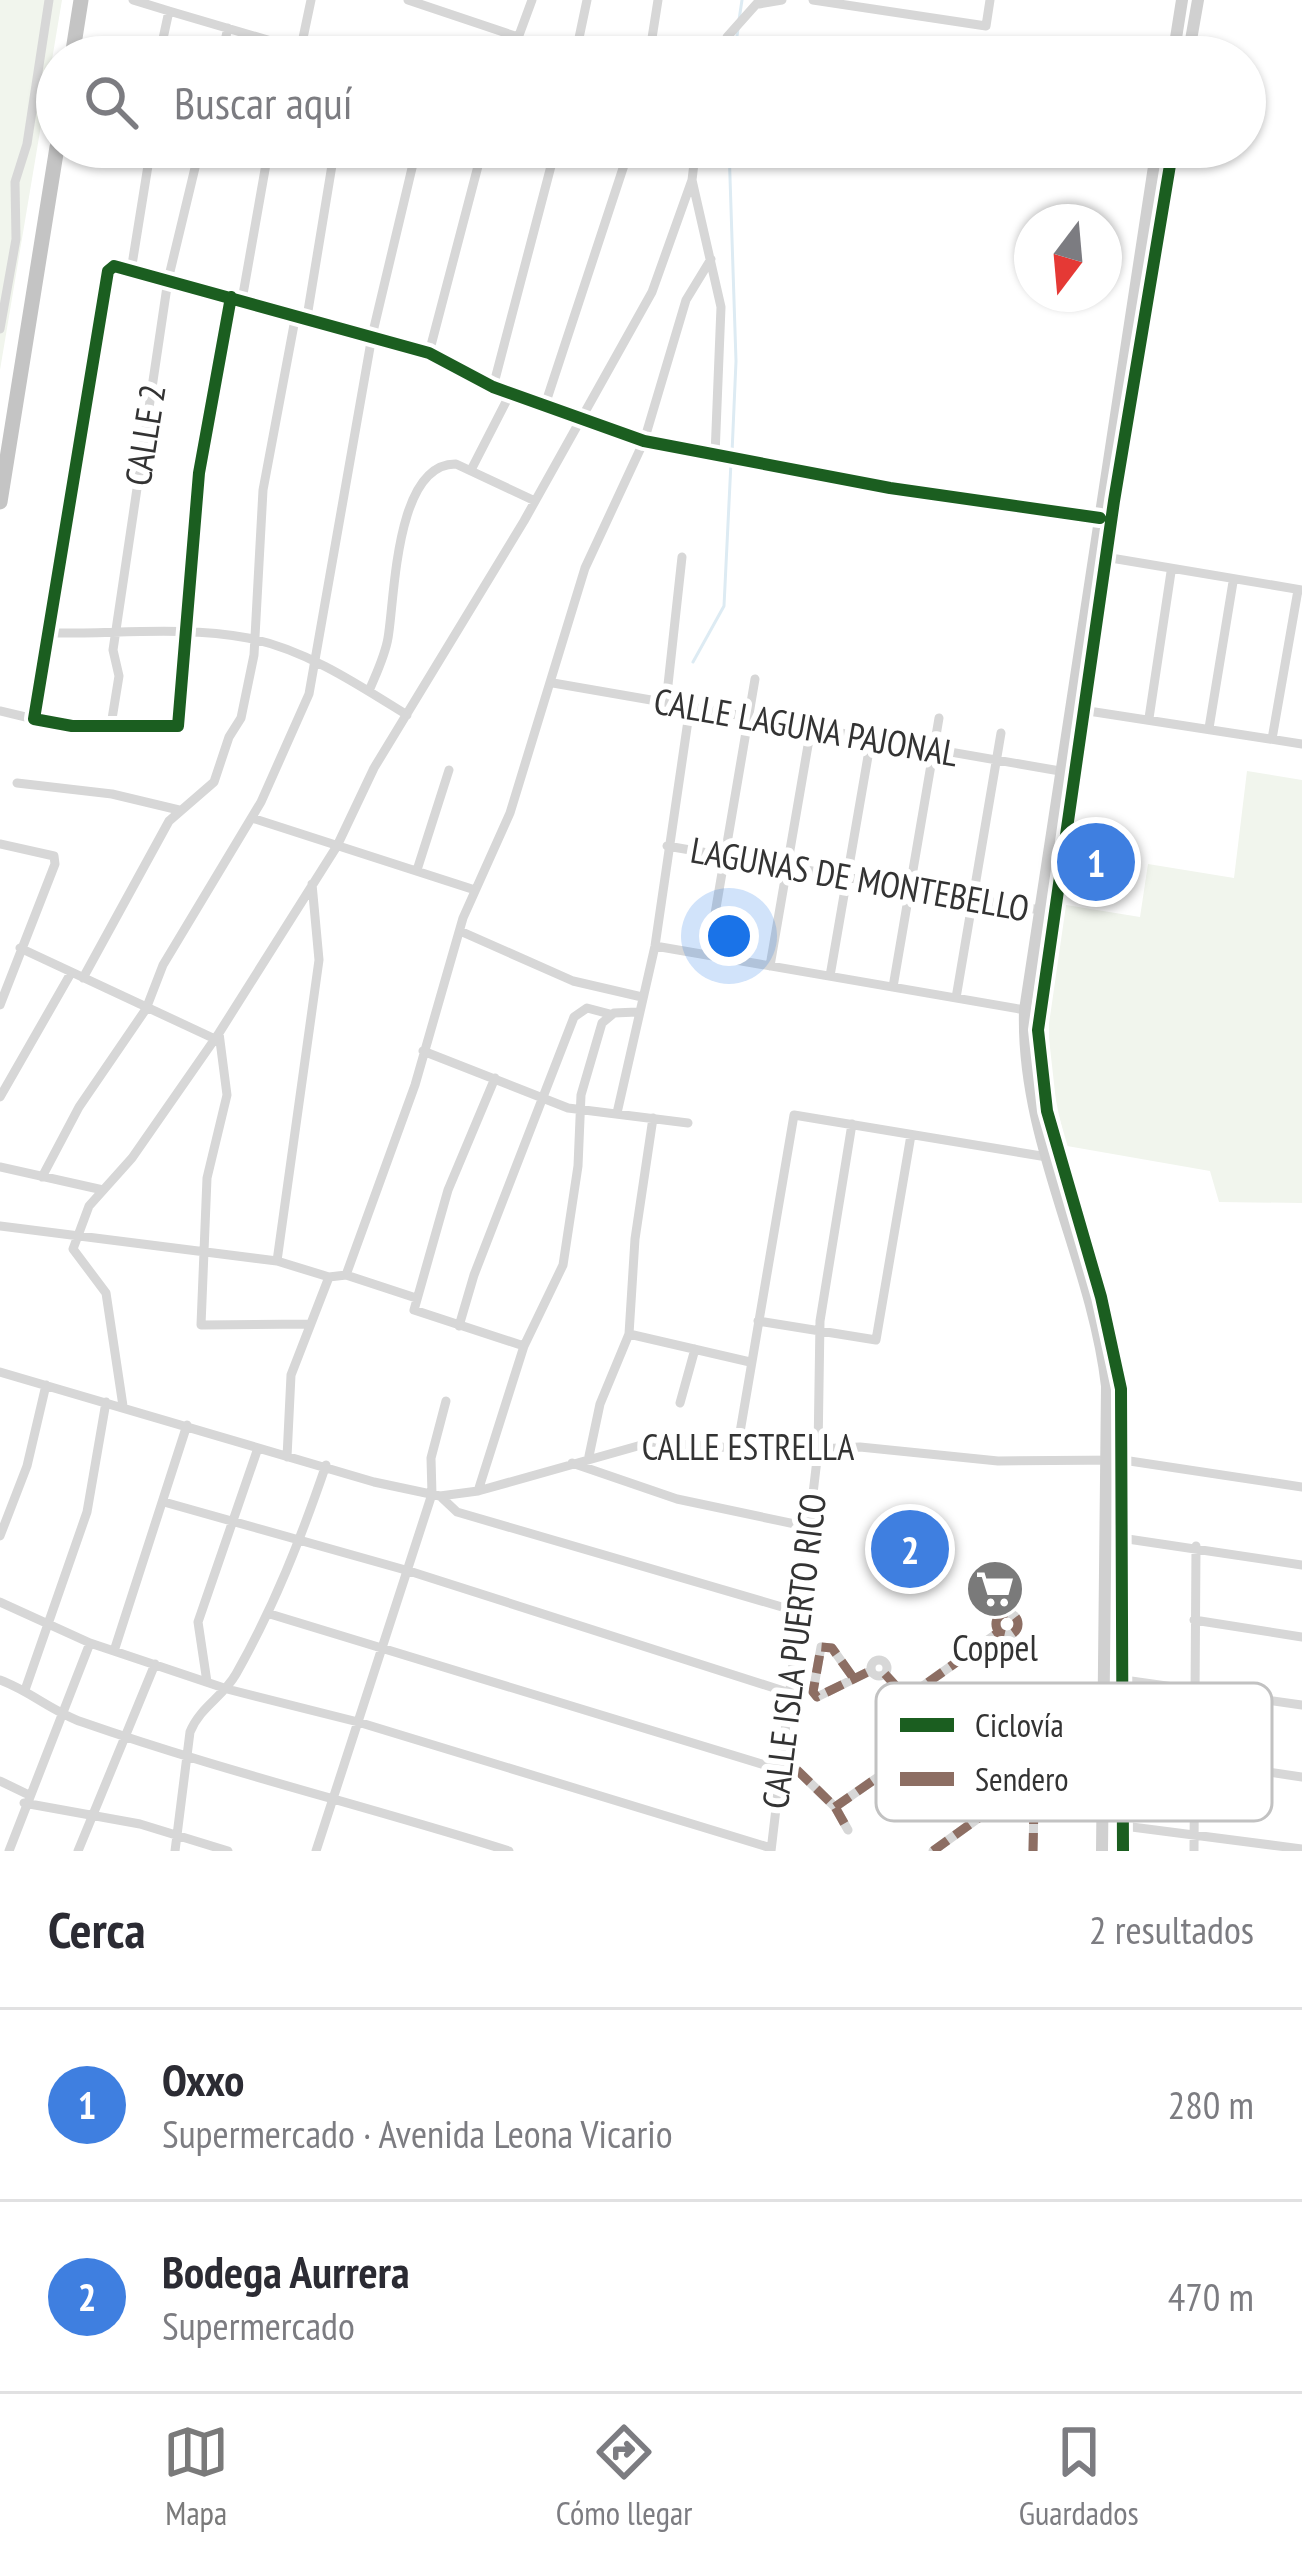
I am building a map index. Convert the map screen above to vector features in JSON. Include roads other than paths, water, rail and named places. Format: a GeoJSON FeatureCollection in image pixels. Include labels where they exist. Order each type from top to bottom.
{"type":"FeatureCollection","features":[{"type":"Feature","properties":{"kind":"highway"},"geometry":{"type":"LineString","coordinates":[[75,36],[81,0]]}},
{"type":"Feature","properties":{"kind":"highway"},"geometry":{"type":"LineString","coordinates":[[0,502],[54,168]]}},
{"type":"Feature","properties":{"kind":"street"},"geometry":{"type":"LineString","coordinates":[[44,36],[49,0]]}},
{"type":"Feature","properties":{"kind":"street"},"geometry":{"type":"LineString","coordinates":[[133,0],[250,36]]}},
{"type":"Feature","properties":{"kind":"street"},"geometry":{"type":"LineString","coordinates":[[304,36],[311,0]]}},
{"type":"Feature","properties":{"kind":"street"},"geometry":{"type":"LineString","coordinates":[[408,0],[515,36]]}},
{"type":"Feature","properties":{"kind":"street"},"geometry":{"type":"LineString","coordinates":[[518,36],[532,0]]}},
{"type":"Feature","properties":{"kind":"street"},"geometry":{"type":"LineString","coordinates":[[579,36],[587,0]]}},
{"type":"Feature","properties":{"kind":"street"},"geometry":{"type":"LineString","coordinates":[[652,36],[658,0]]}},
{"type":"Feature","properties":{"kind":"street"},"geometry":{"type":"LineString","coordinates":[[729,36],[759,2],[782,0]]}},
{"type":"Feature","properties":{"kind":"street"},"geometry":{"type":"LineString","coordinates":[[813,0],[863,2],[986,26],[990,0]]}},
{"type":"Feature","properties":{"kind":"street"},"geometry":{"type":"LineString","coordinates":[[923,13],[925,0]]}},
{"type":"Feature","properties":{"kind":"street"},"geometry":{"type":"LineString","coordinates":[[1176,36],[1182,0]]}},
{"type":"Feature","properties":{"kind":"street"},"geometry":{"type":"LineString","coordinates":[[1192,36],[1198,0]]}},
{"type":"Feature","properties":{"kind":"street"},"geometry":{"type":"LineString","coordinates":[[163,36],[169,11]]}},
{"type":"Feature","properties":{"kind":"street"},"geometry":{"type":"LineString","coordinates":[[226,36],[228,28]]}},
{"type":"Feature","properties":{"kind":"street"},"geometry":{"type":"LineString","coordinates":[[0,329],[16,239],[15,188],[36,85]]}},
{"type":"Feature","properties":{"kind":"street"},"geometry":{"type":"LineString","coordinates":[[131,271],[148,168]]}},
{"type":"Feature","properties":{"kind":"street","name":"CALLE 2"},"geometry":{"type":"LineString","coordinates":[[111,725],[119,676],[115,634],[168,280],[195,168]]}},
{"type":"Feature","properties":{"kind":"street"},"geometry":{"type":"LineString","coordinates":[[0,712],[72,726],[178,726],[199,473],[265,168]]}},
{"type":"Feature","properties":{"kind":"street"},"geometry":{"type":"LineString","coordinates":[[82,978],[179,810],[219,774],[229,737],[242,718],[254,655],[263,490],[331,168]]}},
{"type":"Feature","properties":{"kind":"street"},"geometry":{"type":"LineString","coordinates":[[41,1177],[79,1107],[146,1009],[163,965],[252,818],[289,743],[316,663],[372,336],[412,168]]}},
{"type":"Feature","properties":{"kind":"street"},"geometry":{"type":"LineString","coordinates":[[429,353],[477,168]]}},
{"type":"Feature","properties":{"kind":"street"},"geometry":{"type":"LineString","coordinates":[[493,387],[550,168]]}},
{"type":"Feature","properties":{"kind":"street"},"geometry":{"type":"LineString","coordinates":[[545,405],[623,168]]}},
{"type":"Feature","properties":{"kind":"street"},"geometry":{"type":"LineString","coordinates":[[124,1406],[108,1301],[101,1285],[76,1260],[76,1235],[217,1036],[337,846],[374,768],[536,501],[652,292],[693,168]]}},
{"type":"Feature","properties":{"kind":"street"},"geometry":{"type":"LineString","coordinates":[[1104,1683],[1104,1362],[1026,1071],[1024,1010],[1046,911],[1154,168]]}},
{"type":"Feature","properties":{"kind":"street"},"geometry":{"type":"LineString","coordinates":[[1145,1683],[1124,1680],[1123,1460],[1117,1360],[1047,1111],[1038,1058],[1060,771],[1105,557],[1170,168]]}},
{"type":"Feature","properties":{"kind":"street"},"geometry":{"type":"LineString","coordinates":[[692,180],[721,307],[715,455]]}},
{"type":"Feature","properties":{"kind":"street"},"geometry":{"type":"LineString","coordinates":[[0,183],[15,188]]}},
{"type":"Feature","properties":{"kind":"street"},"geometry":{"type":"LineString","coordinates":[[0,193],[15,188]]}},
{"type":"Feature","properties":{"kind":"street"},"geometry":{"type":"LineString","coordinates":[[346,1275],[460,931],[510,813],[585,568],[644,441],[686,300],[712,259]]}},
{"type":"Feature","properties":{"kind":"street"},"geometry":{"type":"LineString","coordinates":[[34,719],[108,271],[114,266],[429,353],[493,387],[644,441],[1100,518]]}},
{"type":"Feature","properties":{"kind":"street"},"geometry":{"type":"LineString","coordinates":[[471,470],[511,392]]}},
{"type":"Feature","properties":{"kind":"street"},"geometry":{"type":"LineString","coordinates":[[369,691],[389,635],[408,510],[446,464],[471,470],[536,501]]}},
{"type":"Feature","properties":{"kind":"street"},"geometry":{"type":"LineString","coordinates":[[666,703],[682,557]]}},
{"type":"Feature","properties":{"kind":"street"},"geometry":{"type":"LineString","coordinates":[[1105,557],[1172,572],[1300,590],[1272,739]]}},
{"type":"Feature","properties":{"kind":"street"},"geometry":{"type":"LineString","coordinates":[[1149,718],[1172,572]]}},
{"type":"Feature","properties":{"kind":"street"},"geometry":{"type":"LineString","coordinates":[[1209,728],[1233,582]]}},
{"type":"Feature","properties":{"kind":"street"},"geometry":{"type":"LineString","coordinates":[[51,632],[186,631],[252,639],[316,663],[407,715]]}},
{"type":"Feature","properties":{"kind":"street"},"geometry":{"type":"LineString","coordinates":[[708,956],[755,679]]}},
{"type":"Feature","properties":{"kind":"street","name":"CALLE LAGUNA PAJONAL"},"geometry":{"type":"LineString","coordinates":[[553,683],[1060,771]]}},
{"type":"Feature","properties":{"kind":"street"},"geometry":{"type":"LineString","coordinates":[[616,1113],[655,946],[690,707]]}},
{"type":"Feature","properties":{"kind":"street"},"geometry":{"type":"LineString","coordinates":[[1075,708],[1302,744]]}},
{"type":"Feature","properties":{"kind":"street"},"geometry":{"type":"LineString","coordinates":[[893,987],[940,718]]}},
{"type":"Feature","properties":{"kind":"street"},"geometry":{"type":"LineString","coordinates":[[770,966],[811,728]]}},
{"type":"Feature","properties":{"kind":"street"},"geometry":{"type":"LineString","coordinates":[[956,998],[1001,733]]}},
{"type":"Feature","properties":{"kind":"street"},"geometry":{"type":"LineString","coordinates":[[830,976],[871,739]]}},
{"type":"Feature","properties":{"kind":"street"},"geometry":{"type":"LineString","coordinates":[[417,870],[449,770]]}},
{"type":"Feature","properties":{"kind":"street"},"geometry":{"type":"LineString","coordinates":[[17,783],[112,794],[179,810]]}},
{"type":"Feature","properties":{"kind":"street"},"geometry":{"type":"LineString","coordinates":[[252,818],[475,890]]}},
{"type":"Feature","properties":{"kind":"street"},"geometry":{"type":"LineString","coordinates":[[0,844],[54,856],[1,1005]]}},
{"type":"Feature","properties":{"kind":"street","name":"LAGUNAS DE MONTEBELLO"},"geometry":{"type":"LineString","coordinates":[[668,845],[1046,911]]}},
{"type":"Feature","properties":{"kind":"street"},"geometry":{"type":"LineString","coordinates":[[277,1261],[319,960],[312,884]]}},
{"type":"Feature","properties":{"kind":"street"},"geometry":{"type":"LineString","coordinates":[[460,931],[573,981],[642,997]]}},
{"type":"Feature","properties":{"kind":"street"},"geometry":{"type":"LineString","coordinates":[[655,946],[1024,1010]]}},
{"type":"Feature","properties":{"kind":"street"},"geometry":{"type":"LineString","coordinates":[[20,948],[146,1009],[217,1036]]}},
{"type":"Feature","properties":{"kind":"street"},"geometry":{"type":"LineString","coordinates":[[0,1097],[71,973]]}},
{"type":"Feature","properties":{"kind":"street"},"geometry":{"type":"LineString","coordinates":[[459,1327],[514,1168],[546,1100],[574,1017],[587,1008],[610,1015],[638,1012]]}},
{"type":"Feature","properties":{"kind":"street"},"geometry":{"type":"LineString","coordinates":[[478,1492],[524,1346],[562,1265],[578,1166],[579,1111],[602,1023],[610,1015]]}},
{"type":"Feature","properties":{"kind":"street"},"geometry":{"type":"LineString","coordinates":[[217,1036],[227,1095],[211,1151],[201,1325],[310,1324]]}},
{"type":"Feature","properties":{"kind":"street"},"geometry":{"type":"LineString","coordinates":[[423,1051],[579,1111],[688,1123]]}},
{"type":"Feature","properties":{"kind":"street"},"geometry":{"type":"LineString","coordinates":[[495,1078],[448,1190],[414,1312],[524,1346]]}},
{"type":"Feature","properties":{"kind":"street"},"geometry":{"type":"LineString","coordinates":[[738,1444],[794,1114],[1047,1157]]}},
{"type":"Feature","properties":{"kind":"street"},"geometry":{"type":"LineString","coordinates":[[590,1456],[600,1404],[629,1334],[635,1239],[653,1118]]}},
{"type":"Feature","properties":{"kind":"street","name":"CALLE ISLA PUERTO RICO"},"geometry":{"type":"LineString","coordinates":[[771,1850],[818,1451],[821,1332],[852,1124]]}},
{"type":"Feature","properties":{"kind":"street"},"geometry":{"type":"LineString","coordinates":[[758,1322],[876,1340],[911,1135]]}},
{"type":"Feature","properties":{"kind":"street"},"geometry":{"type":"LineString","coordinates":[[0,1167],[104,1190]]}},
{"type":"Feature","properties":{"kind":"street"},"geometry":{"type":"LineString","coordinates":[[0,1226],[277,1261],[329,1277],[346,1275],[416,1298]]}},
{"type":"Feature","properties":{"kind":"street"},"geometry":{"type":"LineString","coordinates":[[287,1457],[291,1375],[329,1277]]}},
{"type":"Feature","properties":{"kind":"street"},"geometry":{"type":"LineString","coordinates":[[629,1334],[750,1362]]}},
{"type":"Feature","properties":{"kind":"street"},"geometry":{"type":"LineString","coordinates":[[680,1403],[695,1349]]}},
{"type":"Feature","properties":{"kind":"street","name":"CALLE ESTRELLA"},"geometry":{"type":"LineString","coordinates":[[0,1372],[287,1457],[436,1495],[478,1492],[590,1456],[652,1442],[818,1451],[860,1447],[998,1461],[1123,1460],[1302,1487]]}},
{"type":"Feature","properties":{"kind":"street"},"geometry":{"type":"LineString","coordinates":[[0,1535],[27,1466],[46,1385]]}},
{"type":"Feature","properties":{"kind":"street"},"geometry":{"type":"LineString","coordinates":[[316,1851],[436,1495],[431,1458],[446,1401]]}},
{"type":"Feature","properties":{"kind":"street"},"geometry":{"type":"LineString","coordinates":[[25,1690],[87,1512],[106,1402]]}},
{"type":"Feature","properties":{"kind":"street"},"geometry":{"type":"LineString","coordinates":[[115,1648],[187,1425]]}},
{"type":"Feature","properties":{"kind":"street"},"geometry":{"type":"LineString","coordinates":[[207,1682],[198,1622],[258,1448]]}},
{"type":"Feature","properties":{"kind":"street"},"geometry":{"type":"LineString","coordinates":[[572,1463],[676,1499],[809,1527]]}},
{"type":"Feature","properties":{"kind":"street"},"geometry":{"type":"LineString","coordinates":[[174,1850],[196,1716],[227,1689],[270,1614],[326,1466]]}},
{"type":"Feature","properties":{"kind":"street"},"geometry":{"type":"LineString","coordinates":[[436,1495],[457,1512],[799,1612]]}},
{"type":"Feature","properties":{"kind":"street"},"geometry":{"type":"LineString","coordinates":[[164,1502],[409,1571],[790,1693]]}},
{"type":"Feature","properties":{"kind":"street"},"geometry":{"type":"LineString","coordinates":[[1121,1538],[1302,1565]]}},
{"type":"Feature","properties":{"kind":"street"},"geometry":{"type":"LineString","coordinates":[[1194,1683],[1196,1546]]}},
{"type":"Feature","properties":{"kind":"street"},"geometry":{"type":"LineString","coordinates":[[0,1602],[90,1643],[227,1689],[358,1721],[771,1850]]}},
{"type":"Feature","properties":{"kind":"street"},"geometry":{"type":"LineString","coordinates":[[270,1614],[781,1770]]}},
{"type":"Feature","properties":{"kind":"street"},"geometry":{"type":"LineString","coordinates":[[1194,1620],[1302,1637]]}},
{"type":"Feature","properties":{"kind":"street"},"geometry":{"type":"LineString","coordinates":[[927,1683],[1000,1632]]}},
{"type":"Feature","properties":{"kind":"street"},"geometry":{"type":"LineString","coordinates":[[9,1851],[90,1643]]}},
{"type":"Feature","properties":{"kind":"street"},"geometry":{"type":"LineString","coordinates":[[852,1676],[832,1648],[821,1647],[813,1691],[817,1697],[870,1670],[885,1674],[893,1683]]}},
{"type":"Feature","properties":{"kind":"street"},"geometry":{"type":"LineString","coordinates":[[78,1851],[155,1664]]}},
{"type":"Feature","properties":{"kind":"street"},"geometry":{"type":"LineString","coordinates":[[0,1680],[64,1715],[186,1757],[334,1796],[509,1851]]}},
{"type":"Feature","properties":{"kind":"street"},"geometry":{"type":"LineString","coordinates":[[1272,1702],[1302,1706]]}},
{"type":"Feature","properties":{"kind":"street"},"geometry":{"type":"LineString","coordinates":[[797,1770],[836,1807],[848,1830]]}},
{"type":"Feature","properties":{"kind":"street"},"geometry":{"type":"LineString","coordinates":[[1272,1773],[1302,1778]]}},
{"type":"Feature","properties":{"kind":"street"},"geometry":{"type":"LineString","coordinates":[[836,1807],[876,1779]]}},
{"type":"Feature","properties":{"kind":"street"},"geometry":{"type":"LineString","coordinates":[[0,1781],[26,1798],[228,1851]]}},
{"type":"Feature","properties":{"kind":"street"},"geometry":{"type":"LineString","coordinates":[[933,1851],[973,1821]]}},
{"type":"Feature","properties":{"kind":"street"},"geometry":{"type":"LineString","coordinates":[[1032,1821],[1033,1851]]}},
{"type":"Feature","properties":{"kind":"street"},"geometry":{"type":"LineString","coordinates":[[1102,1851],[1103,1821]]}},
{"type":"Feature","properties":{"kind":"street"},"geometry":{"type":"LineString","coordinates":[[1124,1821],[1124,1851]]}},
{"type":"Feature","properties":{"kind":"street"},"geometry":{"type":"LineString","coordinates":[[1193,1851],[1194,1821]]}},
{"type":"Feature","properties":{"kind":"street"},"geometry":{"type":"LineString","coordinates":[[1124,1826],[1302,1849]]}},
{"type":"Feature","properties":{"kind":"waterway"},"geometry":{"type":"LineString","coordinates":[[739,20],[742,0]]}},
{"type":"Feature","properties":{"kind":"waterway"},"geometry":{"type":"LineString","coordinates":[[737,36],[738,29]]}},
{"type":"Feature","properties":{"kind":"waterway"},"geometry":{"type":"LineString","coordinates":[[730,168],[736,361],[732,453]]}},
{"type":"Feature","properties":{"kind":"waterway"},"geometry":{"type":"LineString","coordinates":[[693,662],[724,606],[731,462]]}},
{"type":"Feature","properties":{"kind":"place","name":"Oxxo"},"geometry":{"type":"Point","coordinates":[1096,862]}},
{"type":"Feature","properties":{"kind":"place","name":"Bodega Aurrera"},"geometry":{"type":"Point","coordinates":[910,1549]}},
{"type":"Feature","properties":{"kind":"place","name":"Coppel"},"geometry":{"type":"Point","coordinates":[995,1589]}}]}
